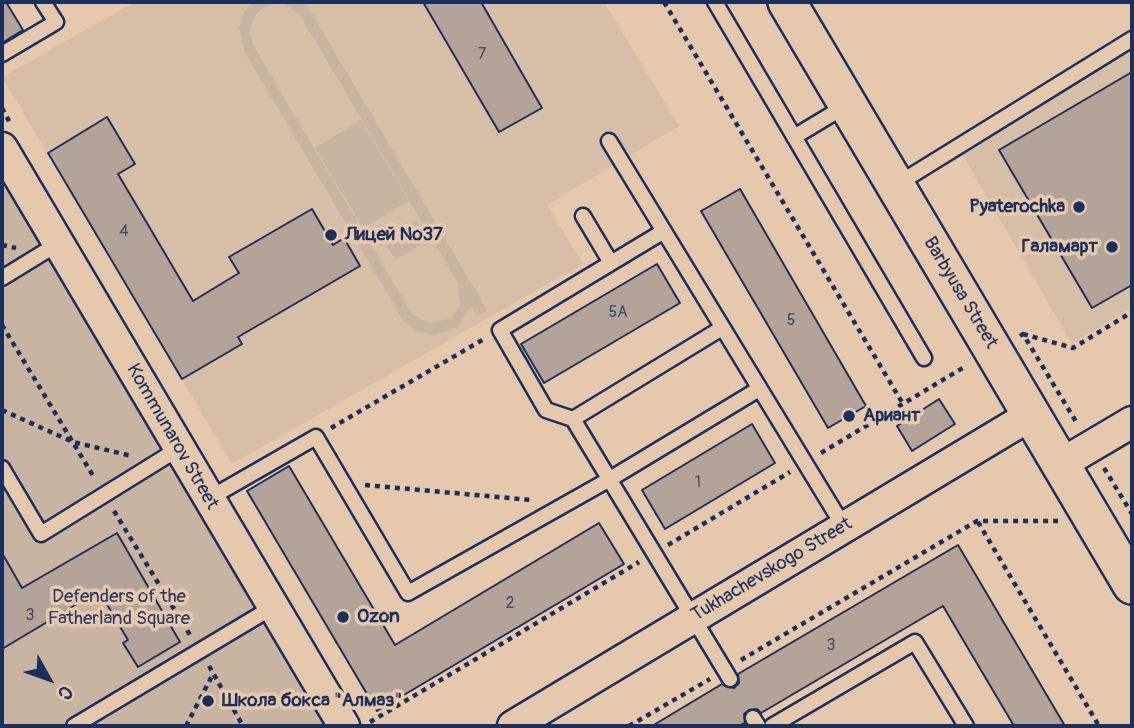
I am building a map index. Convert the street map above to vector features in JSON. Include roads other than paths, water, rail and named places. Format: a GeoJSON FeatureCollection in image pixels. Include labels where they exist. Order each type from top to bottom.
{"type":"FeatureCollection","features":[{"type":"Feature","properties":{"kind":"street","name":"Barbyusa Street"},"geometry":{"type":"LineString","coordinates":[[787,2],[896,185],[1008,342],[1031,415],[1076,456],[1132,585]]}},
{"type":"Feature","properties":{"kind":"street","name":"Kommunarov Street"},"geometry":{"type":"LineString","coordinates":[[2,148],[344,726]]}},
{"type":"Feature","properties":{"kind":"street","name":"Tukhachevskogo Street"},"geometry":{"type":"LineString","coordinates":[[513,726],[1031,415]]}},
{"type":"Feature","properties":{"kind":"street"},"geometry":{"type":"LineString","coordinates":[[1076,456],[1132,422]]}},
{"type":"Feature","properties":{"kind":"lane"},"geometry":{"type":"LineString","coordinates":[[2,54],[56,22],[43,2]]}},
{"type":"Feature","properties":{"kind":"lane"},"geometry":{"type":"LineString","coordinates":[[715,2],[924,358]]}},
{"type":"Feature","properties":{"kind":"lane"},"geometry":{"type":"LineString","coordinates":[[896,185],[1132,39]]}},
{"type":"Feature","properties":{"kind":"lane"},"geometry":{"type":"LineString","coordinates":[[794,137],[848,104]]}},
{"type":"Feature","properties":{"kind":"lane"},"geometry":{"type":"LineString","coordinates":[[609,141],[844,527]]}},
{"type":"Feature","properties":{"kind":"lane"},"geometry":{"type":"LineString","coordinates":[[583,216],[611,262]]}},
{"type":"Feature","properties":{"kind":"lane"},"geometry":{"type":"LineString","coordinates":[[664,231],[500,330],[546,411],[573,419],[727,675]]}},
{"type":"Feature","properties":{"kind":"lane"},"geometry":{"type":"LineString","coordinates":[[2,278],[60,243]]}},
{"type":"Feature","properties":{"kind":"lane"},"geometry":{"type":"LineString","coordinates":[[573,419],[722,328]]}},
{"type":"Feature","properties":{"kind":"lane"},"geometry":{"type":"LineString","coordinates":[[208,499],[316,437],[408,593],[610,479],[760,389]]}},
{"type":"Feature","properties":{"kind":"lane"},"geometry":{"type":"LineString","coordinates":[[2,468],[41,534],[178,449]]}},
{"type":"Feature","properties":{"kind":"lane"},"geometry":{"type":"LineString","coordinates":[[74,726],[273,607]]}},
{"type":"Feature","properties":{"kind":"lane"},"geometry":{"type":"LineString","coordinates":[[772,726],[915,642],[966,726]]}},
{"type":"Feature","properties":{"kind":"place","name":"Pyaterochka"},"geometry":{"type":"Point","coordinates":[1079,207]}},
{"type":"Feature","properties":{"kind":"place","name":"Лицей №37"},"geometry":{"type":"Point","coordinates":[331,235]}},
{"type":"Feature","properties":{"kind":"place","name":"Галамарт"},"geometry":{"type":"Point","coordinates":[1112,247]}},
{"type":"Feature","properties":{"kind":"place","name":"Ариант"},"geometry":{"type":"Point","coordinates":[849,416]}},
{"type":"Feature","properties":{"kind":"place","name":"Ozon"},"geometry":{"type":"Point","coordinates":[343,617]}},
{"type":"Feature","properties":{"kind":"place","name":"Школа бокса \"Алмаз\""},"geometry":{"type":"Point","coordinates":[208,701]}},
{"type":"Feature","properties":{"kind":"park label","name":"Defenders of the Fatherland Square"},"geometry":{"type":"Point","coordinates":[119,608]}}]}
